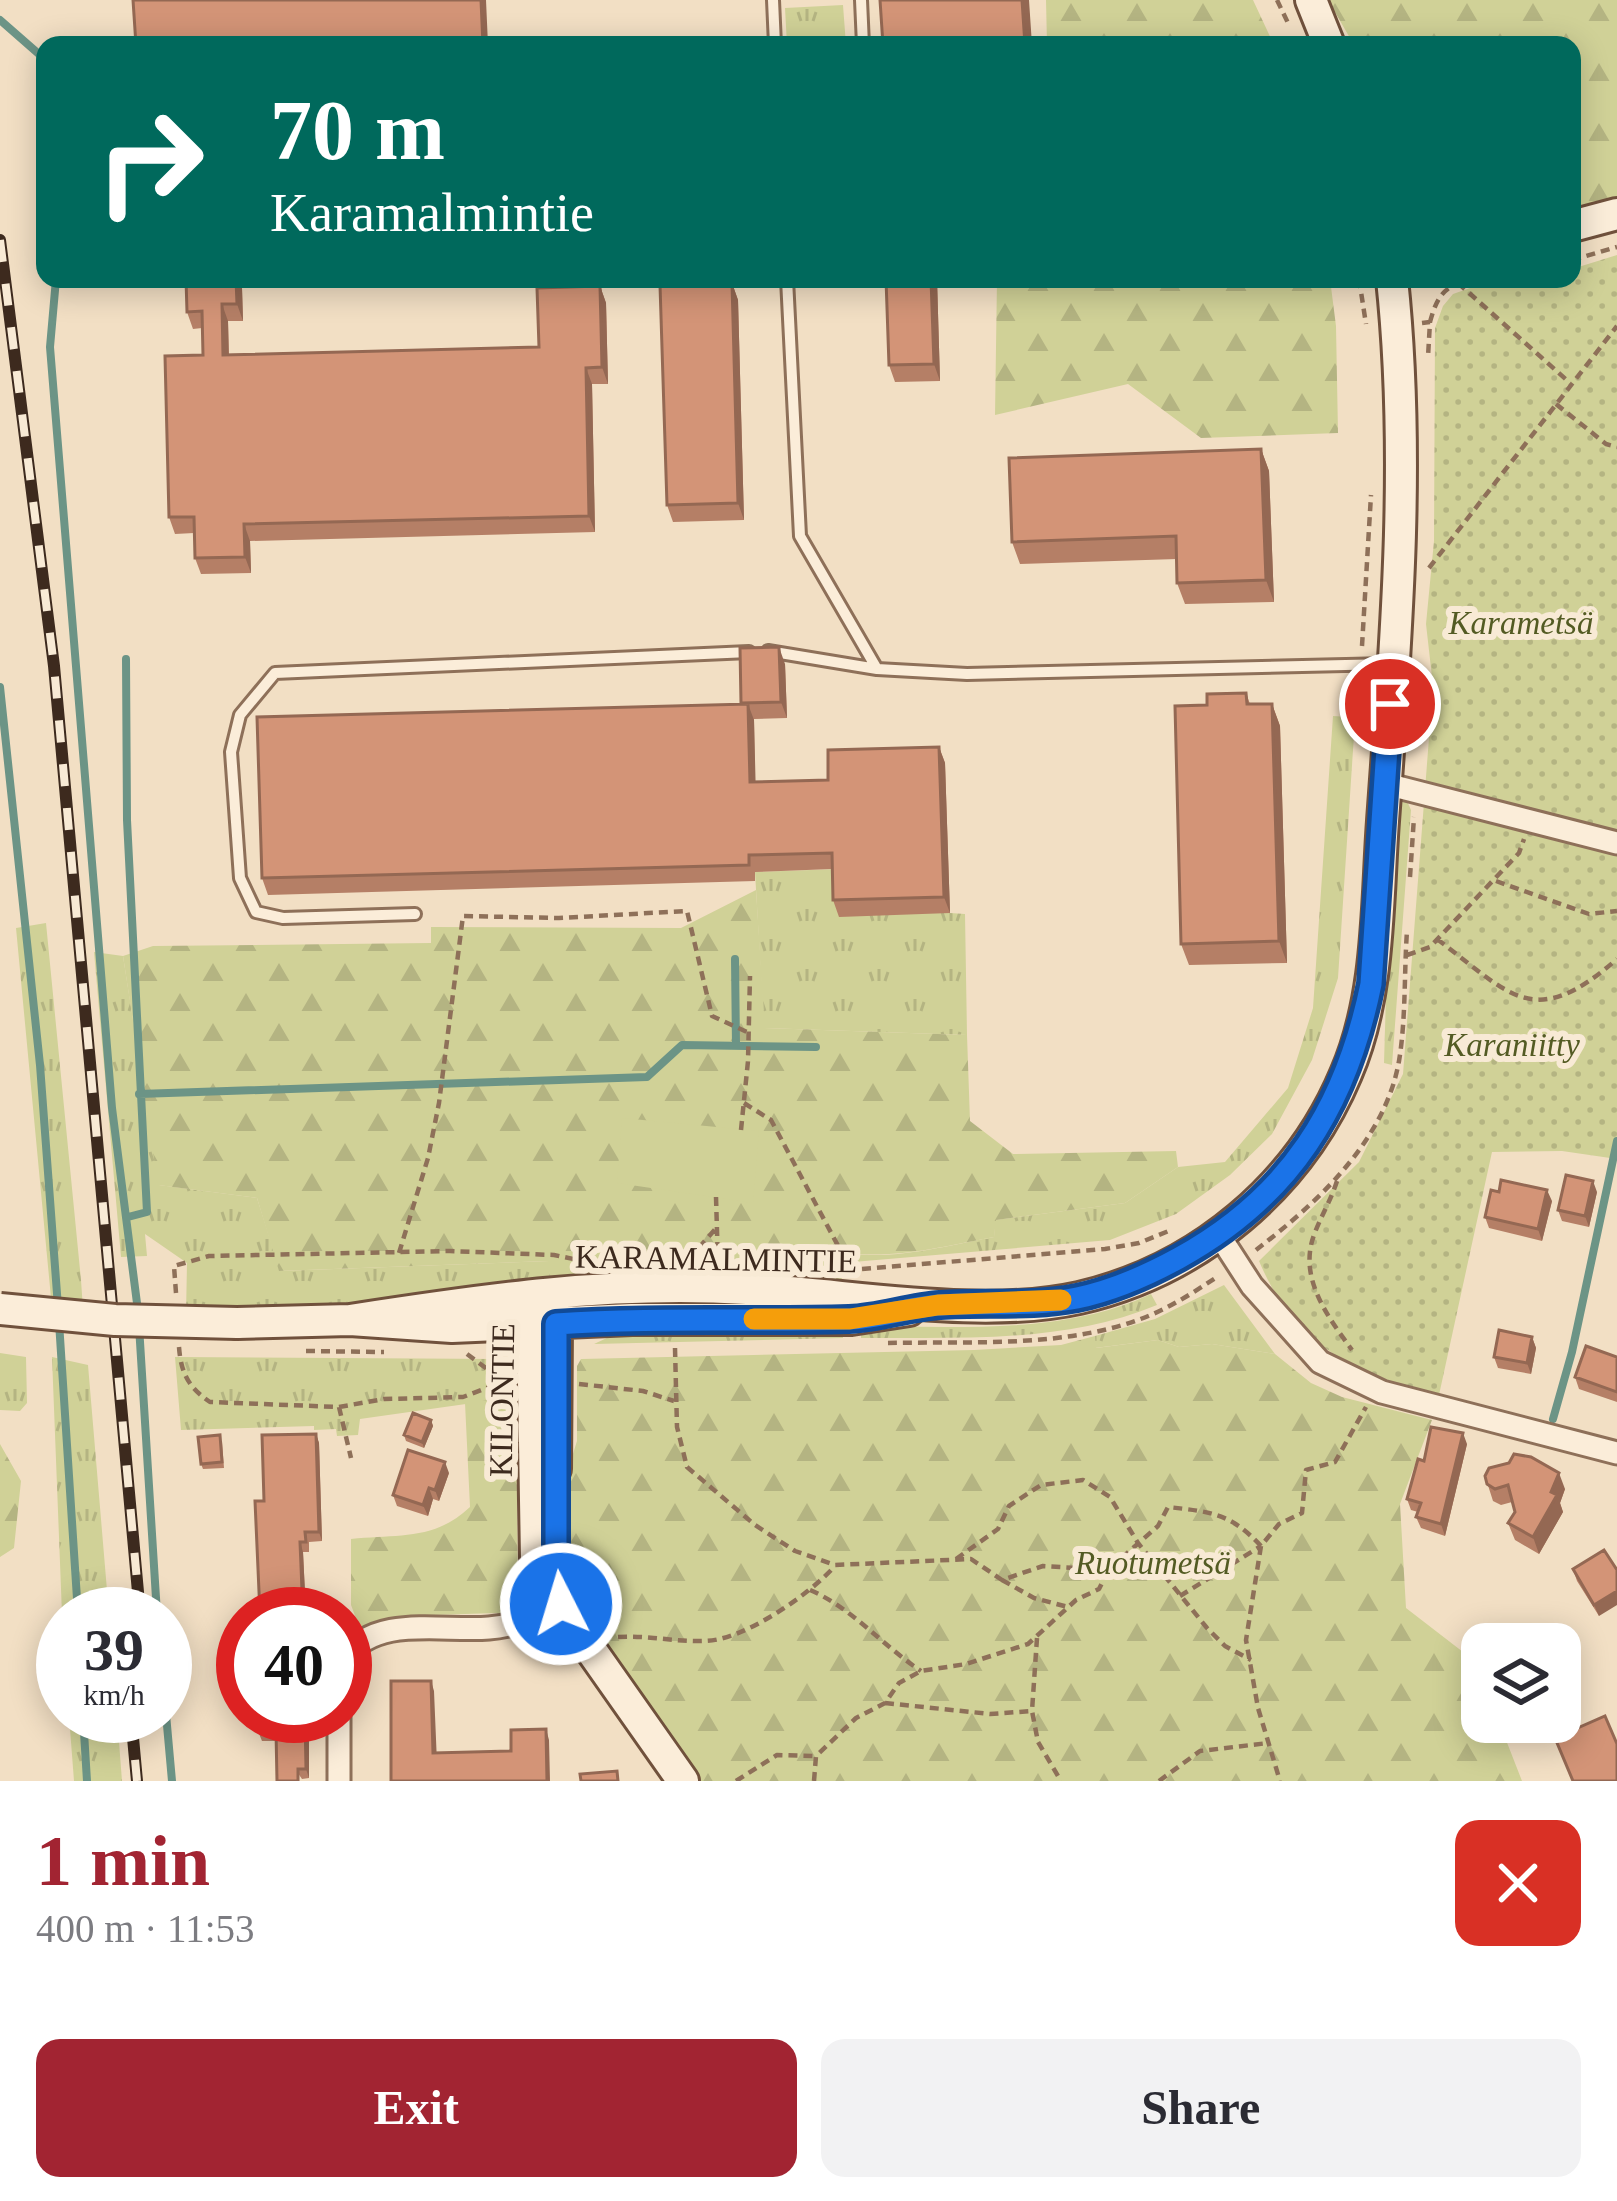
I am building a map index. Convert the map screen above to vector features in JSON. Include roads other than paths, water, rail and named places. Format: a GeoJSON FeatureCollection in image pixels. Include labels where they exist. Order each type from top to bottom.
{"type":"FeatureCollection","features":[{"type":"Feature","properties":{"kind":"street"},"geometry":{"type":"LineString","coordinates":[[1311,0],[1325,36]]}},
{"type":"Feature","properties":{"kind":"street"},"geometry":{"type":"LineString","coordinates":[[1581,224],[1617,214]]}},
{"type":"Feature","properties":{"kind":"street","name":"KARAMALMINTIE"},"geometry":{"type":"LineString","coordinates":[[350,1320],[545,1291],[664,1287],[938,1305],[1079,1298],[1153,1272],[1220,1235],[1258,1203],[1299,1157],[1347,1072],[1371,984],[1386,784],[1377,664],[1394,619],[1402,399],[1394,288]]}},
{"type":"Feature","properties":{"kind":"street"},"geometry":{"type":"LineString","coordinates":[[1386,784],[1617,843]]}},
{"type":"Feature","properties":{"kind":"street"},"geometry":{"type":"LineString","coordinates":[[1220,1235],[1252,1286],[1305,1348],[1375,1396],[1617,1453]]}},
{"type":"Feature","properties":{"kind":"street","name":"KILONTIE"},"geometry":{"type":"LineString","coordinates":[[545,1291],[536,1558],[541,1579],[683,1781]]}},
{"type":"Feature","properties":{"kind":"street","name":"KARAMALMINTIE"},"geometry":{"type":"LineString","coordinates":[[0,1310],[115,1320],[350,1320],[452,1327],[632,1319],[850,1319],[938,1305]]}},
{"type":"Feature","properties":{"kind":"street","name":"KILONTIE"},"geometry":{"type":"LineString","coordinates":[[544,1324],[556,1381],[556,1559],[561,1604]]}},
{"type":"Feature","properties":{"kind":"street"},"geometry":{"type":"LineString","coordinates":[[372,1636],[386,1630],[488,1628],[534,1618],[561,1604]]}},
{"type":"Feature","properties":{"kind":"street"},"geometry":{"type":"LineString","coordinates":[[339,1781],[343,1743]]}},
{"type":"Feature","properties":{"kind":"lane"},"geometry":{"type":"LineString","coordinates":[[775,36],[773,0],[785,0]]}},
{"type":"Feature","properties":{"kind":"lane"},"geometry":{"type":"LineString","coordinates":[[861,0],[863,36]]}},
{"type":"Feature","properties":{"kind":"lane"},"geometry":{"type":"LineString","coordinates":[[787,288],[800,536],[877,669]]}},
{"type":"Feature","properties":{"kind":"lane"},"geometry":{"type":"LineString","coordinates":[[415,914],[283,918],[256,912],[240,878],[231,752],[239,715],[275,673],[782,650],[877,669],[967,674],[1377,664]]}},
{"type":"Feature","properties":{"kind":"waterway"},"geometry":{"type":"LineString","coordinates":[[0,20],[36,52]]}},
{"type":"Feature","properties":{"kind":"waterway"},"geometry":{"type":"LineString","coordinates":[[55,288],[50,347],[112,1108],[138,1311]]}},
{"type":"Feature","properties":{"kind":"waterway"},"geometry":{"type":"LineString","coordinates":[[126,659],[127,820],[147,1212],[128,1217]]}},
{"type":"Feature","properties":{"kind":"waterway"},"geometry":{"type":"LineString","coordinates":[[0,687],[40,1065],[58,1307]]}},
{"type":"Feature","properties":{"kind":"waterway"},"geometry":{"type":"LineString","coordinates":[[735,959],[736,1046]]}},
{"type":"Feature","properties":{"kind":"waterway"},"geometry":{"type":"LineString","coordinates":[[139,1094],[647,1077],[682,1045],[816,1047]]}},
{"type":"Feature","properties":{"kind":"waterway"},"geometry":{"type":"LineString","coordinates":[[1553,1419],[1617,1141]]}},
{"type":"Feature","properties":{"kind":"waterway"},"geometry":{"type":"LineString","coordinates":[[59,1322],[76,1587]]}},
{"type":"Feature","properties":{"kind":"waterway"},"geometry":{"type":"LineString","coordinates":[[139,1326],[155,1587]]}},
{"type":"Feature","properties":{"kind":"waterway"},"geometry":{"type":"LineString","coordinates":[[85,1743],[87,1781]]}},
{"type":"Feature","properties":{"kind":"waterway"},"geometry":{"type":"LineString","coordinates":[[169,1743],[172,1781]]}},
{"type":"Feature","properties":{"kind":"railway"},"geometry":{"type":"LineString","coordinates":[[0,240],[54,666],[138,1587]]}},
{"type":"Feature","properties":{"kind":"railway"},"geometry":{"type":"LineString","coordinates":[[133,1743],[137,1781]]}},
{"type":"Feature","properties":{"kind":"park label","name":"Karametsä"},"geometry":{"type":"Point","coordinates":[1521,622]}},
{"type":"Feature","properties":{"kind":"park label","name":"Karaniitty"},"geometry":{"type":"Point","coordinates":[1512,1044]}},
{"type":"Feature","properties":{"kind":"park label","name":"Ruotumetsä"},"geometry":{"type":"Point","coordinates":[1153,1562]}}]}
